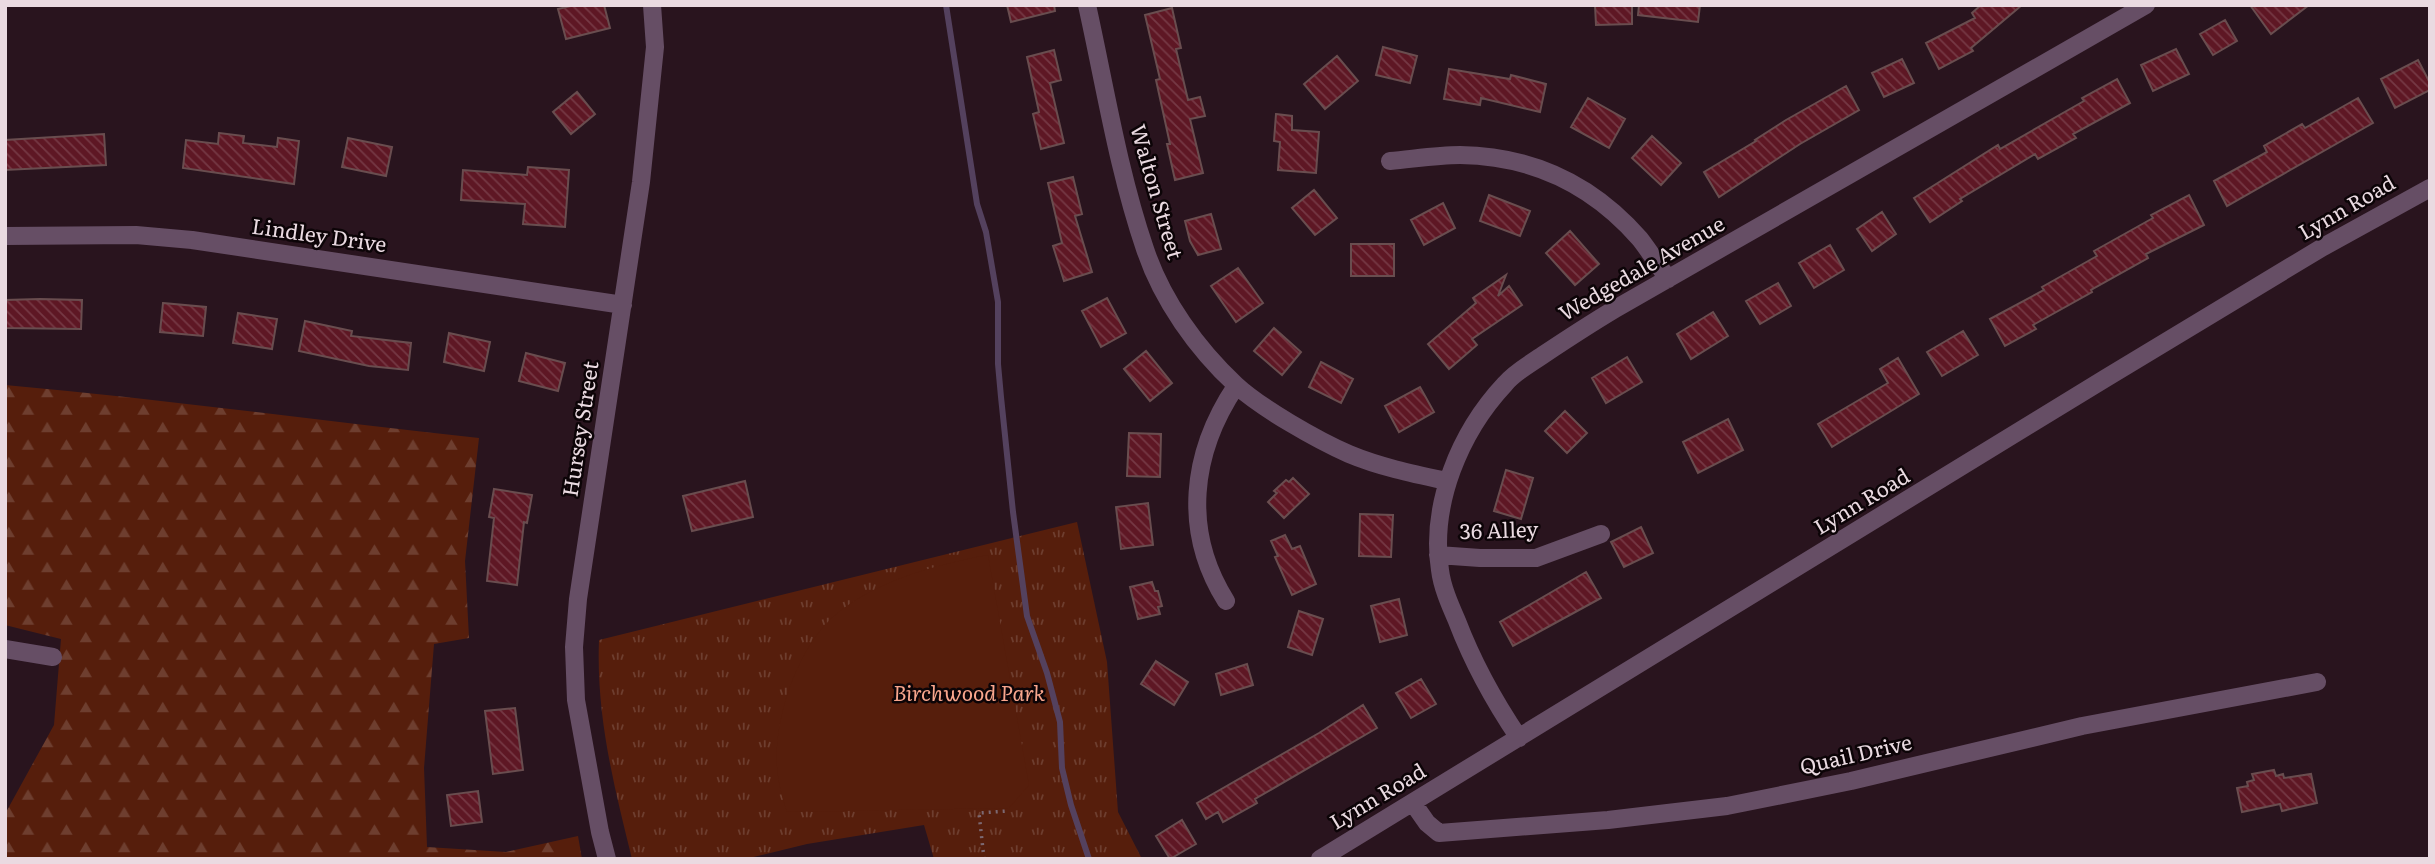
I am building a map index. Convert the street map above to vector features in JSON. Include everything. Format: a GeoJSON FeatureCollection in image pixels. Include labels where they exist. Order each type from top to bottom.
{"type":"FeatureCollection","features":[{"type":"Feature","properties":{"kind":"street","name":"Hursey Street"},"geometry":{"type":"LineString","coordinates":[[607,859],[576,700],[574,647],[578,600],[641,182],[655,47],[652,5]]}},
{"type":"Feature","properties":{"kind":"street","name":"Walton Street"},"geometry":{"type":"LineString","coordinates":[[1087,5],[1121,163],[1145,251],[1182,322],[1213,361],[1255,400],[1351,454],[1447,481]]}},
{"type":"Feature","properties":{"kind":"street","name":"Wedgedale Avenue"},"geometry":{"type":"LineString","coordinates":[[1519,738],[1496,704],[1471,657],[1449,603],[1438,555],[1447,481],[1465,441],[1505,384],[1522,369],[1577,332],[2146,5]]}},
{"type":"Feature","properties":{"kind":"street"},"geometry":{"type":"LineString","coordinates":[[1390,161],[1464,155],[1518,161],[1546,169],[1598,200],[1639,239],[1668,279]]}},
{"type":"Feature","properties":{"kind":"street","name":"Lynn Road"},"geometry":{"type":"LineString","coordinates":[[1320,859],[2106,378],[2323,247],[2430,188]]}},
{"type":"Feature","properties":{"kind":"street","name":"Lindley Drive"},"geometry":{"type":"LineString","coordinates":[[5,236],[114,234],[192,240],[624,305]]}},
{"type":"Feature","properties":{"kind":"street"},"geometry":{"type":"LineString","coordinates":[[1226,601],[1206,562],[1198,533],[1195,506],[1209,443],[1219,417],[1237,386]]}},
{"type":"Feature","properties":{"kind":"street","name":"36 Alley"},"geometry":{"type":"LineString","coordinates":[[1438,555],[1536,558],[1601,534]]}},
{"type":"Feature","properties":{"kind":"street"},"geometry":{"type":"LineString","coordinates":[[5,649],[53,657]]}},
{"type":"Feature","properties":{"kind":"street","name":"Quail Drive"},"geometry":{"type":"LineString","coordinates":[[1413,803],[1438,833],[1678,813],[1850,781],[2082,726],[2317,682]]}},
{"type":"Feature","properties":{"kind":"path"},"geometry":{"type":"LineString","coordinates":[[984,859],[979,813],[1008,811]]}},
{"type":"Feature","properties":{"kind":"green space"},"geometry":{"type":"Polygon","coordinates":[[[5,385],[479,438],[465,561],[469,638],[434,644],[424,768],[427,847],[506,852],[578,836],[582,859],[5,859],[5,814],[54,725],[61,639],[5,625],[5,385]]]}},
{"type":"Feature","properties":{"kind":"green space","name":"Birchwood Park"},"geometry":{"type":"Polygon","coordinates":[[[1077,522],[1107,662],[1118,812],[1142,859],[934,859],[924,825],[807,844],[745,859],[632,859],[603,723],[599,640],[1077,522]]]}},
{"type":"Feature","properties":{"kind":"green space"},"geometry":{"type":"Polygon","coordinates":[[[988,555],[1029,785],[1009,808],[787,812],[777,770],[779,731],[792,682],[800,662],[817,634],[839,612],[878,588],[946,564],[988,555]]]}},
{"type":"Feature","properties":{"kind":"building"},"geometry":{"type":"Polygon","coordinates":[[[575,5],[604,5],[610,28],[566,39],[558,9],[575,5]]]}},
{"type":"Feature","properties":{"kind":"building"},"geometry":{"type":"Polygon","coordinates":[[[1007,5],[1054,5],[1055,11],[1011,22],[1007,5]]]}},
{"type":"Feature","properties":{"kind":"building"},"geometry":{"type":"Polygon","coordinates":[[[1595,5],[1632,5],[1632,24],[1596,25],[1595,5]]]}},
{"type":"Feature","properties":{"kind":"building"},"geometry":{"type":"Polygon","coordinates":[[[1639,5],[1700,5],[1698,22],[1638,15],[1639,5]]]}},
{"type":"Feature","properties":{"kind":"building"},"geometry":{"type":"Polygon","coordinates":[[[1981,5],[2022,5],[1971,48],[1973,51],[1939,69],[1926,43],[1975,18],[1972,13],[1981,5]]]}},
{"type":"Feature","properties":{"kind":"building"},"geometry":{"type":"Polygon","coordinates":[[[2250,5],[2309,5],[2271,34],[2250,5]]]}},
{"type":"Feature","properties":{"kind":"building"},"geometry":{"type":"Polygon","coordinates":[[[1172,8],[1181,48],[1176,49],[1188,100],[1200,97],[1205,116],[1190,119],[1203,173],[1175,180],[1156,80],[1160,79],[1145,15],[1172,8]]]}},
{"type":"Feature","properties":{"kind":"building"},"geometry":{"type":"Polygon","coordinates":[[[2225,20],[2237,41],[2213,55],[2200,34],[2225,20]]]}},
{"type":"Feature","properties":{"kind":"building"},"geometry":{"type":"Polygon","coordinates":[[[1383,47],[1417,56],[1410,83],[1376,75],[1383,47]]]}},
{"type":"Feature","properties":{"kind":"building"},"geometry":{"type":"Polygon","coordinates":[[[2176,49],[2189,74],[2153,91],[2141,65],[2176,49]]]}},
{"type":"Feature","properties":{"kind":"building"},"geometry":{"type":"Polygon","coordinates":[[[1054,50],[1061,80],[1050,83],[1064,143],[1041,149],[1033,114],[1039,112],[1027,57],[1054,50]]]}},
{"type":"Feature","properties":{"kind":"building"},"geometry":{"type":"Polygon","coordinates":[[[1337,56],[1358,81],[1325,109],[1304,84],[1337,56]]]}},
{"type":"Feature","properties":{"kind":"building"},"geometry":{"type":"Polygon","coordinates":[[[1902,59],[1914,83],[1884,97],[1872,73],[1902,59]]]}},
{"type":"Feature","properties":{"kind":"building"},"geometry":{"type":"Polygon","coordinates":[[[2418,60],[2430,83],[2430,90],[2395,108],[2381,79],[2418,60]]]}},
{"type":"Feature","properties":{"kind":"building"},"geometry":{"type":"Polygon","coordinates":[[[1449,69],[1510,79],[1511,75],[1546,84],[1540,112],[1481,98],[1480,105],[1444,99],[1449,69]]]}},
{"type":"Feature","properties":{"kind":"building"},"geometry":{"type":"Polygon","coordinates":[[[2117,79],[2130,103],[2073,134],[2076,138],[2038,159],[2035,154],[1960,199],[1962,201],[1930,222],[1914,198],[1998,145],[2000,149],[2117,79]]]}},
{"type":"Feature","properties":{"kind":"building"},"geometry":{"type":"Polygon","coordinates":[[[1846,86],[1859,110],[1800,144],[1719,197],[1704,172],[1846,86]]]}},
{"type":"Feature","properties":{"kind":"building"},"geometry":{"type":"Polygon","coordinates":[[[577,92],[595,114],[571,134],[553,112],[577,92]]]}},
{"type":"Feature","properties":{"kind":"building"},"geometry":{"type":"Polygon","coordinates":[[[1588,98],[1625,119],[1609,148],[1571,127],[1588,98]]]}},
{"type":"Feature","properties":{"kind":"building"},"geometry":{"type":"Polygon","coordinates":[[[2358,98],[2373,123],[2227,206],[2214,181],[2267,152],[2264,146],[2302,124],[2305,128],[2358,98]]]}},
{"type":"Feature","properties":{"kind":"building"},"geometry":{"type":"Polygon","coordinates":[[[1276,114],[1292,116],[1292,130],[1319,132],[1316,173],[1278,170],[1280,142],[1274,141],[1276,114]]]}},
{"type":"Feature","properties":{"kind":"building"},"geometry":{"type":"Polygon","coordinates":[[[219,133],[244,136],[243,143],[277,147],[278,138],[299,141],[294,184],[183,168],[186,140],[218,144],[219,133]]]}},
{"type":"Feature","properties":{"kind":"building"},"geometry":{"type":"Polygon","coordinates":[[[104,134],[106,165],[5,170],[5,140],[104,134]]]}},
{"type":"Feature","properties":{"kind":"building"},"geometry":{"type":"Polygon","coordinates":[[[1652,136],[1681,163],[1661,185],[1632,158],[1652,136]]]}},
{"type":"Feature","properties":{"kind":"building"},"geometry":{"type":"Polygon","coordinates":[[[348,138],[392,147],[386,176],[342,167],[348,138]]]}},
{"type":"Feature","properties":{"kind":"building"},"geometry":{"type":"Polygon","coordinates":[[[528,167],[569,170],[565,227],[523,224],[525,204],[461,200],[463,170],[527,175],[528,167]]]}},
{"type":"Feature","properties":{"kind":"building"},"geometry":{"type":"Polygon","coordinates":[[[1073,177],[1082,214],[1075,216],[1092,272],[1064,281],[1053,246],[1062,243],[1048,183],[1073,177]]]}},
{"type":"Feature","properties":{"kind":"building"},"geometry":{"type":"Polygon","coordinates":[[[1314,190],[1337,218],[1315,235],[1292,208],[1314,190]]]}},
{"type":"Feature","properties":{"kind":"building"},"geometry":{"type":"Polygon","coordinates":[[[1489,195],[1530,211],[1520,236],[1480,221],[1489,195]]]}},
{"type":"Feature","properties":{"kind":"building"},"geometry":{"type":"Polygon","coordinates":[[[2189,195],[2204,225],[2146,254],[2148,258],[2033,325],[2036,329],[2005,346],[1990,319],[2044,290],[2042,287],[2097,256],[2094,251],[2189,195]]]}},
{"type":"Feature","properties":{"kind":"building"},"geometry":{"type":"Polygon","coordinates":[[[1443,203],[1455,228],[1424,245],[1411,220],[1443,203]]]}},
{"type":"Feature","properties":{"kind":"building"},"geometry":{"type":"Polygon","coordinates":[[[1882,212],[1896,234],[1872,251],[1857,229],[1882,212]]]}},
{"type":"Feature","properties":{"kind":"building"},"geometry":{"type":"Polygon","coordinates":[[[1211,214],[1221,249],[1198,255],[1190,241],[1185,221],[1211,214]]]}},
{"type":"Feature","properties":{"kind":"building"},"geometry":{"type":"Polygon","coordinates":[[[1570,231],[1599,264],[1575,285],[1546,253],[1570,231]]]}},
{"type":"Feature","properties":{"kind":"building"},"geometry":{"type":"Polygon","coordinates":[[[1351,244],[1394,244],[1394,276],[1351,276],[1351,244]]]}},
{"type":"Feature","properties":{"kind":"building"},"geometry":{"type":"Polygon","coordinates":[[[1830,245],[1844,270],[1814,288],[1799,263],[1830,245]]]}},
{"type":"Feature","properties":{"kind":"building"},"geometry":{"type":"Polygon","coordinates":[[[1238,268],[1263,303],[1236,322],[1211,286],[1238,268]]]}},
{"type":"Feature","properties":{"kind":"building"},"geometry":{"type":"Polygon","coordinates":[[[1506,275],[1498,296],[1509,286],[1522,305],[1472,339],[1477,345],[1449,369],[1428,344],[1476,303],[1473,298],[1506,275]]]}},
{"type":"Feature","properties":{"kind":"building"},"geometry":{"type":"Polygon","coordinates":[[[1778,283],[1791,306],[1760,324],[1746,301],[1778,283]]]}},
{"type":"Feature","properties":{"kind":"building"},"geometry":{"type":"Polygon","coordinates":[[[1107,298],[1126,333],[1101,347],[1082,311],[1107,298]]]}},
{"type":"Feature","properties":{"kind":"building"},"geometry":{"type":"Polygon","coordinates":[[[5,300],[82,300],[81,329],[5,328],[5,300]]]}},
{"type":"Feature","properties":{"kind":"building"},"geometry":{"type":"Polygon","coordinates":[[[163,303],[206,307],[203,336],[160,332],[163,303]]]}},
{"type":"Feature","properties":{"kind":"building"},"geometry":{"type":"Polygon","coordinates":[[[1713,312],[1728,336],[1691,359],[1677,334],[1713,312]]]}},
{"type":"Feature","properties":{"kind":"building"},"geometry":{"type":"Polygon","coordinates":[[[238,313],[277,319],[272,349],[233,343],[238,313]]]}},
{"type":"Feature","properties":{"kind":"building"},"geometry":{"type":"Polygon","coordinates":[[[305,321],[352,331],[351,336],[411,343],[408,370],[369,366],[299,351],[305,321]]]}},
{"type":"Feature","properties":{"kind":"building"},"geometry":{"type":"Polygon","coordinates":[[[1274,328],[1301,352],[1282,375],[1254,351],[1274,328]]]}},
{"type":"Feature","properties":{"kind":"building"},"geometry":{"type":"Polygon","coordinates":[[[1963,331],[1978,355],[1942,376],[1927,352],[1963,331]]]}},
{"type":"Feature","properties":{"kind":"building"},"geometry":{"type":"Polygon","coordinates":[[[449,333],[490,342],[484,371],[444,362],[449,333]]]}},
{"type":"Feature","properties":{"kind":"building"},"geometry":{"type":"Polygon","coordinates":[[[1146,351],[1172,383],[1150,401],[1124,369],[1146,351]]]}},
{"type":"Feature","properties":{"kind":"building"},"geometry":{"type":"Polygon","coordinates":[[[526,353],[565,363],[558,391],[519,381],[526,353]]]}},
{"type":"Feature","properties":{"kind":"building"},"geometry":{"type":"Polygon","coordinates":[[[1627,357],[1642,382],[1606,403],[1592,378],[1627,357]]]}},
{"type":"Feature","properties":{"kind":"building"},"geometry":{"type":"Polygon","coordinates":[[[1898,358],[1919,394],[1832,447],[1818,424],[1888,383],[1880,369],[1898,358]]]}},
{"type":"Feature","properties":{"kind":"building"},"geometry":{"type":"Polygon","coordinates":[[[1321,362],[1353,379],[1341,403],[1309,387],[1321,362]]]}},
{"type":"Feature","properties":{"kind":"building"},"geometry":{"type":"Polygon","coordinates":[[[1420,387],[1434,412],[1399,432],[1385,406],[1420,387]]]}},
{"type":"Feature","properties":{"kind":"building"},"geometry":{"type":"Polygon","coordinates":[[[1565,411],[1587,433],[1567,453],[1545,431],[1565,411]]]}},
{"type":"Feature","properties":{"kind":"building"},"geometry":{"type":"Polygon","coordinates":[[[1728,419],[1743,450],[1698,473],[1683,442],[1728,419]]]}},
{"type":"Feature","properties":{"kind":"building"},"geometry":{"type":"Polygon","coordinates":[[[1129,433],[1161,434],[1160,477],[1127,476],[1129,433]]]}},
{"type":"Feature","properties":{"kind":"building"},"geometry":{"type":"Polygon","coordinates":[[[1506,470],[1533,478],[1521,519],[1494,511],[1506,470]]]}},
{"type":"Feature","properties":{"kind":"building"},"geometry":{"type":"Polygon","coordinates":[[[1293,478],[1309,494],[1284,518],[1268,502],[1277,493],[1274,491],[1286,480],[1289,482],[1293,478]]]}},
{"type":"Feature","properties":{"kind":"building"},"geometry":{"type":"Polygon","coordinates":[[[745,481],[753,517],[692,531],[683,496],[745,481]]]}},
{"type":"Feature","properties":{"kind":"building"},"geometry":{"type":"Polygon","coordinates":[[[494,489],[532,495],[527,523],[524,522],[517,585],[487,581],[494,518],[489,517],[494,489]]]}},
{"type":"Feature","properties":{"kind":"building"},"geometry":{"type":"Polygon","coordinates":[[[1148,503],[1153,545],[1121,549],[1116,507],[1148,503]]]}},
{"type":"Feature","properties":{"kind":"building"},"geometry":{"type":"Polygon","coordinates":[[[1360,514],[1393,515],[1391,557],[1359,556],[1360,514]]]}},
{"type":"Feature","properties":{"kind":"building"},"geometry":{"type":"Polygon","coordinates":[[[1641,527],[1653,553],[1624,567],[1611,542],[1641,527]]]}},
{"type":"Feature","properties":{"kind":"building"},"geometry":{"type":"Polygon","coordinates":[[[1285,535],[1292,549],[1300,546],[1316,584],[1292,595],[1271,541],[1285,535]]]}},
{"type":"Feature","properties":{"kind":"building"},"geometry":{"type":"Polygon","coordinates":[[[1586,572],[1601,598],[1513,646],[1500,622],[1586,572]]]}},
{"type":"Feature","properties":{"kind":"building"},"geometry":{"type":"Polygon","coordinates":[[[1152,582],[1162,606],[1158,607],[1160,614],[1138,619],[1130,587],[1152,582]]]}},
{"type":"Feature","properties":{"kind":"building"},"geometry":{"type":"Polygon","coordinates":[[[1399,599],[1407,635],[1380,642],[1371,606],[1399,599]]]}},
{"type":"Feature","properties":{"kind":"building"},"geometry":{"type":"Polygon","coordinates":[[[1299,611],[1323,619],[1312,655],[1288,647],[1299,611]]]}},
{"type":"Feature","properties":{"kind":"building"},"geometry":{"type":"Polygon","coordinates":[[[1156,661],[1188,682],[1174,705],[1141,684],[1156,661]]]}},
{"type":"Feature","properties":{"kind":"building"},"geometry":{"type":"Polygon","coordinates":[[[1247,664],[1253,685],[1221,695],[1216,674],[1247,664]]]}},
{"type":"Feature","properties":{"kind":"building"},"geometry":{"type":"Polygon","coordinates":[[[1421,679],[1436,704],[1411,718],[1396,693],[1421,679]]]}},
{"type":"Feature","properties":{"kind":"building"},"geometry":{"type":"Polygon","coordinates":[[[1363,705],[1377,728],[1255,799],[1257,803],[1223,822],[1218,812],[1206,819],[1197,803],[1363,705]]]}},
{"type":"Feature","properties":{"kind":"building"},"geometry":{"type":"Polygon","coordinates":[[[515,708],[523,770],[493,774],[485,711],[515,708]]]}},
{"type":"Feature","properties":{"kind":"building"},"geometry":{"type":"Polygon","coordinates":[[[2274,770],[2276,776],[2283,774],[2284,778],[2311,774],[2317,803],[2282,811],[2280,804],[2242,812],[2237,788],[2248,786],[2247,782],[2254,780],[2252,774],[2274,770]]]}},
{"type":"Feature","properties":{"kind":"building"},"geometry":{"type":"Polygon","coordinates":[[[478,791],[482,822],[451,826],[447,795],[478,791]]]}},
{"type":"Feature","properties":{"kind":"building"},"geometry":{"type":"Polygon","coordinates":[[[1182,820],[1196,844],[1170,859],[1156,836],[1182,820]]]}},
{"type":"Feature","properties":{"kind":"waterway"},"geometry":{"type":"LineString","coordinates":[[946,5],[977,204],[986,232],[998,302],[1001,397],[1027,616],[1047,673],[1060,722],[1062,768],[1089,859]]}}]}
